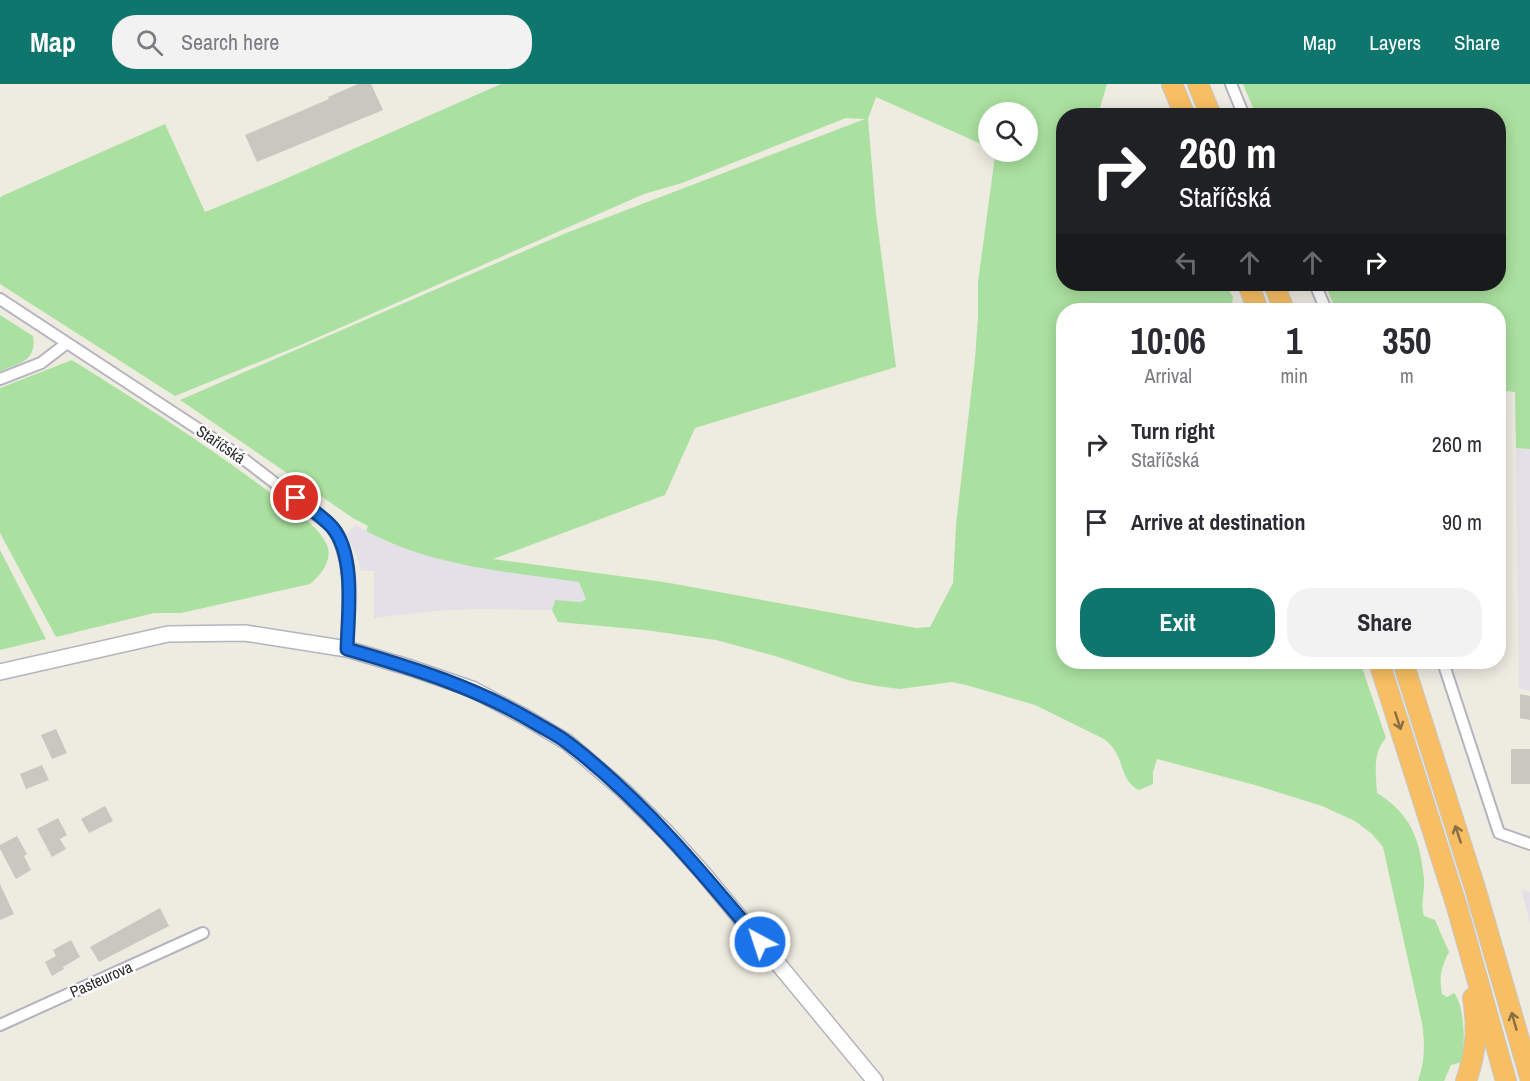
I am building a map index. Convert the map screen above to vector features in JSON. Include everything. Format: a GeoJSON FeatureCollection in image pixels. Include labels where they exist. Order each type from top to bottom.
{"type":"FeatureCollection","features":[{"type":"Feature","properties":{"kind":"highway"},"geometry":{"type":"LineString","coordinates":[[1172,84],[1182,108]]}},
{"type":"Feature","properties":{"kind":"highway"},"geometry":{"type":"LineString","coordinates":[[1198,84],[1207,108]]}},
{"type":"Feature","properties":{"kind":"highway"},"geometry":{"type":"LineString","coordinates":[[1381,669],[1457,907],[1506,1081]]}},
{"type":"Feature","properties":{"kind":"highway"},"geometry":{"type":"LineString","coordinates":[[1405,669],[1475,888],[1530,1077]]}},
{"type":"Feature","properties":{"kind":"highway"},"geometry":{"type":"LineString","coordinates":[[1457,907],[1476,1016],[1473,1059],[1466,1081]]}},
{"type":"Feature","properties":{"kind":"street"},"geometry":{"type":"LineString","coordinates":[[1231,84],[1241,108]]}},
{"type":"Feature","properties":{"kind":"street","name":"Staříčská"},"geometry":{"type":"LineString","coordinates":[[0,299],[242,457],[332,528],[341,541],[346,560],[347,649]]}},
{"type":"Feature","properties":{"kind":"street"},"geometry":{"type":"LineString","coordinates":[[0,379],[41,363],[68,343]]}},
{"type":"Feature","properties":{"kind":"street"},"geometry":{"type":"LineString","coordinates":[[0,672],[168,634],[245,633],[347,649],[411,668],[472,690],[567,742],[623,790],[666,832],[703,873],[875,1081]]}},
{"type":"Feature","properties":{"kind":"street"},"geometry":{"type":"LineString","coordinates":[[1445,669],[1499,832],[1530,844]]}},
{"type":"Feature","properties":{"kind":"street","name":"Pasteurova"},"geometry":{"type":"LineString","coordinates":[[0,1025],[203,933]]}},
{"type":"Feature","properties":{"kind":"shaded area"},"geometry":{"type":"Polygon","coordinates":[[[1516,448],[1530,449],[1530,691],[1519,688],[1516,448]]]}},
{"type":"Feature","properties":{"kind":"shaded area"},"geometry":{"type":"Polygon","coordinates":[[[356,525],[384,541],[420,553],[579,582],[586,599],[581,602],[555,600],[552,610],[477,609],[433,611],[374,618],[374,571],[361,571],[359,561],[346,534],[356,525]]]}},
{"type":"Feature","properties":{"kind":"shaded area"},"geometry":{"type":"Polygon","coordinates":[[[1521,889],[1530,892],[1530,923],[1521,889]]]}},
{"type":"Feature","properties":{"kind":"green space"},"geometry":{"type":"Polygon","coordinates":[[[501,84],[1107,84],[1100,108],[1056,108],[1056,291],[1229,291],[1233,297],[1232,303],[1056,303],[1056,669],[1362,669],[1386,738],[1377,757],[1377,793],[1389,801],[1406,819],[1420,852],[1424,879],[1422,907],[1424,916],[1435,920],[1449,952],[1441,973],[1442,994],[1447,997],[1454,993],[1458,999],[1462,1016],[1464,1046],[1462,1062],[1451,1065],[1444,1081],[1418,1081],[1424,1052],[1422,1023],[1383,847],[1372,834],[1355,821],[1322,806],[1255,785],[1157,759],[1153,772],[1153,784],[1139,790],[1127,780],[1116,753],[1104,739],[1035,705],[966,685],[952,682],[900,689],[876,686],[851,681],[775,656],[716,640],[645,630],[558,622],[552,610],[555,600],[581,602],[586,599],[579,582],[470,566],[391,543],[366,531],[368,526],[180,400],[566,233],[865,119],[846,118],[682,183],[644,194],[303,344],[175,396],[0,284],[0,198],[2,196],[165,124],[205,212],[501,84]],[[876,97],[868,119],[876,214],[896,367],[695,428],[665,495],[493,559],[664,582],[916,628],[930,627],[953,583],[956,525],[975,359],[978,282],[994,162],[1038,162],[1038,102],[978,102],[978,143],[876,97]]]}},
{"type":"Feature","properties":{"kind":"green space"},"geometry":{"type":"Polygon","coordinates":[[[1243,84],[1530,84],[1530,449],[1516,448],[1515,392],[1506,391],[1506,303],[1333,303],[1328,291],[1506,291],[1506,108],[1253,108],[1243,84]]]}},
{"type":"Feature","properties":{"kind":"green space"},"geometry":{"type":"Polygon","coordinates":[[[0,315],[33,336],[34,344],[26,360],[0,371],[0,315]]]}},
{"type":"Feature","properties":{"kind":"green space"},"geometry":{"type":"Polygon","coordinates":[[[72,360],[202,444],[312,525],[323,538],[328,551],[325,567],[318,576],[310,584],[181,613],[154,613],[56,637],[0,533],[0,388],[72,360]]]}},
{"type":"Feature","properties":{"kind":"green space"},"geometry":{"type":"Polygon","coordinates":[[[0,550],[46,639],[0,650],[0,550]]]}},
{"type":"Feature","properties":{"kind":"building"},"geometry":{"type":"Polygon","coordinates":[[[358,84],[371,84],[383,110],[257,162],[245,135],[358,84]]]}},
{"type":"Feature","properties":{"kind":"building"},"geometry":{"type":"Polygon","coordinates":[[[1520,694],[1530,696],[1530,720],[1520,718],[1520,694]]]}},
{"type":"Feature","properties":{"kind":"building"},"geometry":{"type":"Polygon","coordinates":[[[56,729],[67,753],[52,759],[41,735],[56,729]]]}},
{"type":"Feature","properties":{"kind":"building"},"geometry":{"type":"Polygon","coordinates":[[[1511,749],[1530,749],[1530,784],[1511,784],[1511,749]]]}},
{"type":"Feature","properties":{"kind":"building"},"geometry":{"type":"Polygon","coordinates":[[[42,765],[49,780],[26,789],[20,774],[42,765]]]}},
{"type":"Feature","properties":{"kind":"building"},"geometry":{"type":"Polygon","coordinates":[[[105,806],[113,821],[89,833],[81,819],[105,806]]]}},
{"type":"Feature","properties":{"kind":"building"},"geometry":{"type":"Polygon","coordinates":[[[58,818],[67,835],[60,839],[66,849],[52,857],[37,829],[58,818]]]}},
{"type":"Feature","properties":{"kind":"building"},"geometry":{"type":"Polygon","coordinates":[[[17,836],[27,854],[24,856],[31,870],[16,879],[0,845],[17,836]]]}},
{"type":"Feature","properties":{"kind":"building"},"geometry":{"type":"Polygon","coordinates":[[[0,884],[14,914],[0,920],[0,884]]]}},
{"type":"Feature","properties":{"kind":"building"},"geometry":{"type":"Polygon","coordinates":[[[160,908],[169,926],[99,962],[90,947],[160,908]]]}},
{"type":"Feature","properties":{"kind":"building"},"geometry":{"type":"Polygon","coordinates":[[[71,940],[80,957],[52,976],[45,962],[56,956],[53,950],[71,940]]]}},
{"type":"Feature","properties":{"kind":"route"},"geometry":{"type":"LineString","coordinates":[[296,498],[332,528],[341,541],[348,579],[347,649],[411,668],[472,690],[567,742],[623,790],[666,832],[760,942]]}}]}
